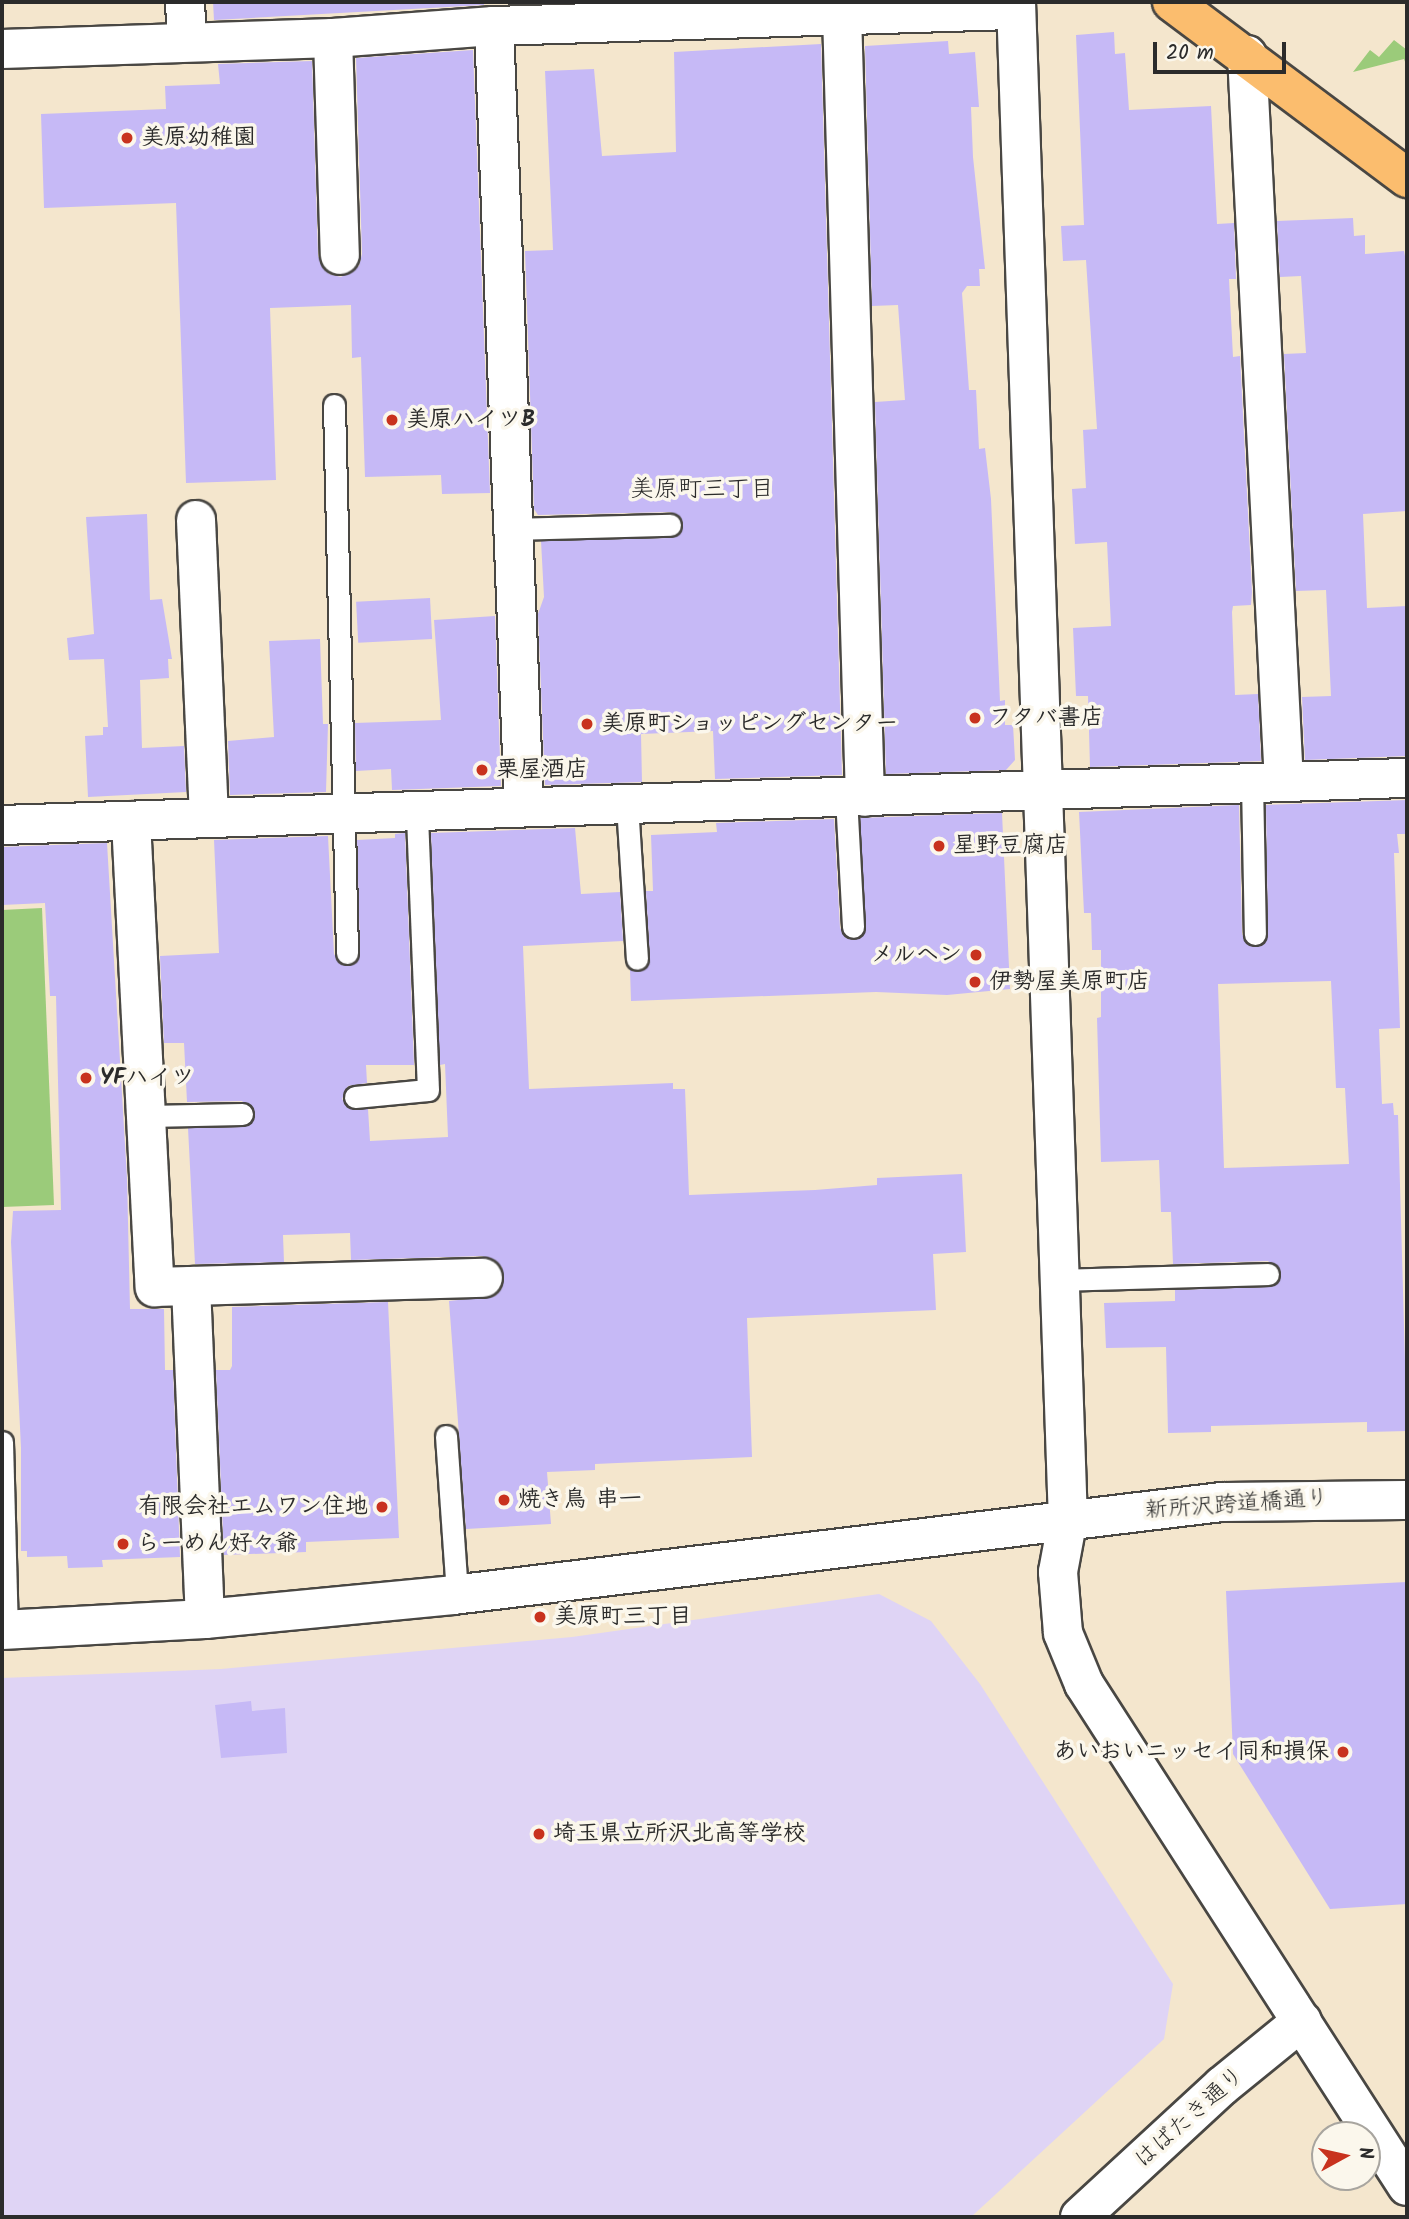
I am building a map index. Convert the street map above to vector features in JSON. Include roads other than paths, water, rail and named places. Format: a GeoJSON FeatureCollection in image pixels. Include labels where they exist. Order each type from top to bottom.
{"type":"FeatureCollection","features":[{"type":"Feature","properties":{"kind":"main road"},"geometry":{"type":"LineString","coordinates":[[1172,2],[1247,55],[1407,178]]}},
{"type":"Feature","properties":{"kind":"street"},"geometry":{"type":"LineString","coordinates":[[185,2],[187,42]]}},
{"type":"Feature","properties":{"kind":"street"},"geometry":{"type":"LineString","coordinates":[[2,49],[333,37],[414,17],[494,26],[1014,6],[1068,1518],[1058,1573],[1063,1633],[1084,1684],[1407,2186]]}},
{"type":"Feature","properties":{"kind":"street"},"geometry":{"type":"LineString","coordinates":[[842,14],[856,797]]}},
{"type":"Feature","properties":{"kind":"street"},"geometry":{"type":"LineString","coordinates":[[494,26],[524,806]]}},
{"type":"Feature","properties":{"kind":"street"},"geometry":{"type":"LineString","coordinates":[[333,37],[340,255]]}},
{"type":"Feature","properties":{"kind":"street"},"geometry":{"type":"LineString","coordinates":[[1247,55],[1268,782]]}},
{"type":"Feature","properties":{"kind":"street"},"geometry":{"type":"LineString","coordinates":[[196,520],[209,816]]}},
{"type":"Feature","properties":{"kind":"street"},"geometry":{"type":"LineString","coordinates":[[2,825],[1407,778]]}},
{"type":"Feature","properties":{"kind":"street"},"geometry":{"type":"LineString","coordinates":[[131,821],[155,1287],[483,1278]]}},
{"type":"Feature","properties":{"kind":"street"},"geometry":{"type":"LineString","coordinates":[[191,1286],[205,1619]]}},
{"type":"Feature","properties":{"kind":"street","name":"新所沢跨道橋通り"},"geometry":{"type":"LineString","coordinates":[[5,1630],[205,1619],[457,1594],[1068,1518],[1221,1502],[1407,1500]]}},
{"type":"Feature","properties":{"kind":"street","name":"はばたき通り"},"geometry":{"type":"LineString","coordinates":[[1080,2217],[1223,2086],[1302,2021]]}},
{"type":"Feature","properties":{"kind":"lane"},"geometry":{"type":"LineString","coordinates":[[334,405],[347,813],[347,953]]}},
{"type":"Feature","properties":{"kind":"lane"},"geometry":{"type":"LineString","coordinates":[[512,529],[670,524]]}},
{"type":"Feature","properties":{"kind":"lane"},"geometry":{"type":"LineString","coordinates":[[1255,934],[1268,782]]}},
{"type":"Feature","properties":{"kind":"lane"},"geometry":{"type":"LineString","coordinates":[[853,927],[856,797]]}},
{"type":"Feature","properties":{"kind":"lane"},"geometry":{"type":"LineString","coordinates":[[627,805],[637,959]]}},
{"type":"Feature","properties":{"kind":"lane"},"geometry":{"type":"LineString","coordinates":[[355,1097],[428,1090],[417,813]]}},
{"type":"Feature","properties":{"kind":"lane"},"geometry":{"type":"LineString","coordinates":[[148,1116],[242,1114]]}},
{"type":"Feature","properties":{"kind":"lane"},"geometry":{"type":"LineString","coordinates":[[1058,1280],[1268,1274]]}},
{"type":"Feature","properties":{"kind":"lane"},"geometry":{"type":"LineString","coordinates":[[446,1436],[457,1594]]}},
{"type":"Feature","properties":{"kind":"lane"},"geometry":{"type":"LineString","coordinates":[[2,1442],[5,1630]]}},
{"type":"Feature","properties":{"kind":"place","name":"美原幼稚園"},"geometry":{"type":"Point","coordinates":[127,138]}},
{"type":"Feature","properties":{"kind":"place","name":"美原ハイツB"},"geometry":{"type":"Point","coordinates":[392,420]}},
{"type":"Feature","properties":{"kind":"place","name":"フタバ書店"},"geometry":{"type":"Point","coordinates":[975,718]}},
{"type":"Feature","properties":{"kind":"place","name":"美原町ショッピングセンター"},"geometry":{"type":"Point","coordinates":[587,724]}},
{"type":"Feature","properties":{"kind":"place","name":"栗屋酒店"},"geometry":{"type":"Point","coordinates":[482,770]}},
{"type":"Feature","properties":{"kind":"place","name":"星野豆腐店"},"geometry":{"type":"Point","coordinates":[939,846]}},
{"type":"Feature","properties":{"kind":"place","name":"メルヘン"},"geometry":{"type":"Point","coordinates":[976,955]}},
{"type":"Feature","properties":{"kind":"place","name":"伊勢屋美原町店"},"geometry":{"type":"Point","coordinates":[975,982]}},
{"type":"Feature","properties":{"kind":"place","name":"YFハイツ"},"geometry":{"type":"Point","coordinates":[86,1078]}},
{"type":"Feature","properties":{"kind":"place","name":"焼き鳥 串一"},"geometry":{"type":"Point","coordinates":[504,1500]}},
{"type":"Feature","properties":{"kind":"place","name":"有限会社エムワン住地"},"geometry":{"type":"Point","coordinates":[382,1507]}},
{"type":"Feature","properties":{"kind":"place","name":"らーめん好々爺"},"geometry":{"type":"Point","coordinates":[123,1544]}},
{"type":"Feature","properties":{"kind":"place","name":"美原町三丁目"},"geometry":{"type":"Point","coordinates":[540,1617]}},
{"type":"Feature","properties":{"kind":"place","name":"あいおいニッセイ同和損保"},"geometry":{"type":"Point","coordinates":[1343,1752]}},
{"type":"Feature","properties":{"kind":"place","name":"埼玉県立所沢北高等学校"},"geometry":{"type":"Point","coordinates":[539,1834]}},
{"type":"Feature","properties":{"kind":"district","name":"美原町三丁目"},"geometry":{"type":"Point","coordinates":[702,490]}}]}
